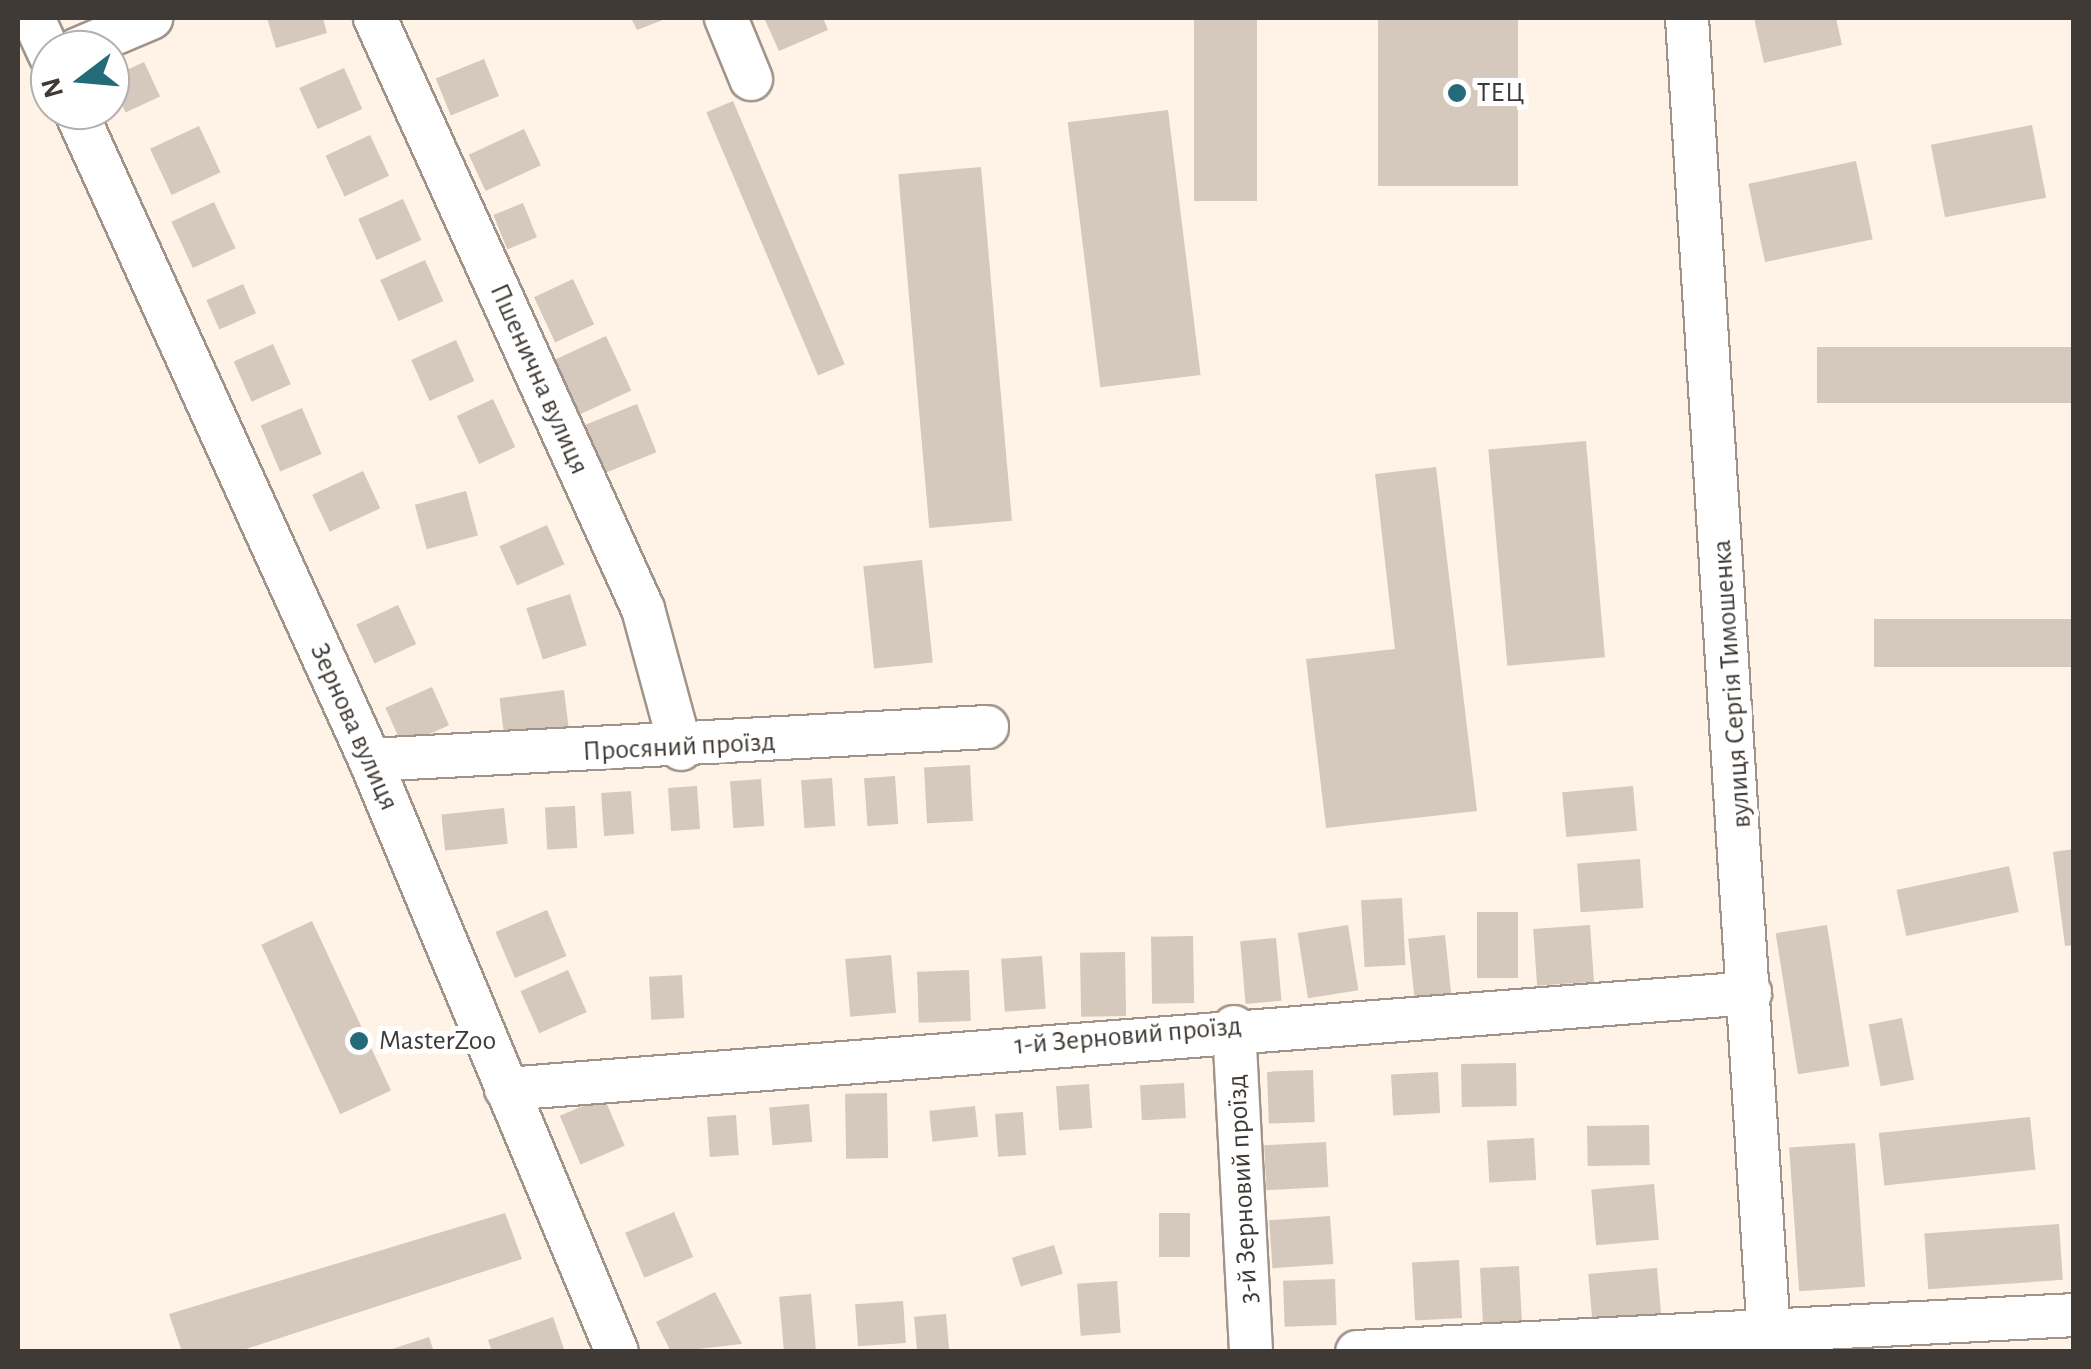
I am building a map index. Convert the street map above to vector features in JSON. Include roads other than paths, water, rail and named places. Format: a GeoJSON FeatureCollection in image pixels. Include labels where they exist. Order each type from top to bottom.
{"type":"FeatureCollection","features":[{"type":"Feature","properties":{"kind":"street"},"geometry":{"type":"LineString","coordinates":[[122,30],[150,18]]}},
{"type":"Feature","properties":{"kind":"street","name":"Пшенична вулиця"},"geometry":{"type":"LineString","coordinates":[[375,18],[643,609],[680,749]]}},
{"type":"Feature","properties":{"kind":"street"},"geometry":{"type":"LineString","coordinates":[[726,18],[751,78]]}},
{"type":"Feature","properties":{"kind":"street","name":"вулиця Сергія Тимошенка"},"geometry":{"type":"LineString","coordinates":[[1686,18],[1770,1344]]}},
{"type":"Feature","properties":{"kind":"street","name":"Зернова вулиця"},"geometry":{"type":"LineString","coordinates":[[84,130],[370,760],[617,1352]]}},
{"type":"Feature","properties":{"kind":"street","name":"Просяний проїзд"},"geometry":{"type":"LineString","coordinates":[[370,760],[680,749],[987,728]]}},
{"type":"Feature","properties":{"kind":"street","name":"1-й Зерновий проїзд"},"geometry":{"type":"LineString","coordinates":[[506,1089],[1234,1027],[1750,993]]}},
{"type":"Feature","properties":{"kind":"street","name":"3-й Зерновий проїзд"},"geometry":{"type":"LineString","coordinates":[[1234,1027],[1252,1352]]}},
{"type":"Feature","properties":{"kind":"street"},"geometry":{"type":"LineString","coordinates":[[1357,1352],[1770,1344],[2074,1315]]}},
{"type":"Feature","properties":{"kind":"place","name":"ТЕЦ"},"geometry":{"type":"Point","coordinates":[1457,93]}},
{"type":"Feature","properties":{"kind":"place","name":"MasterZoo"},"geometry":{"type":"Point","coordinates":[359,1041]}}]}
